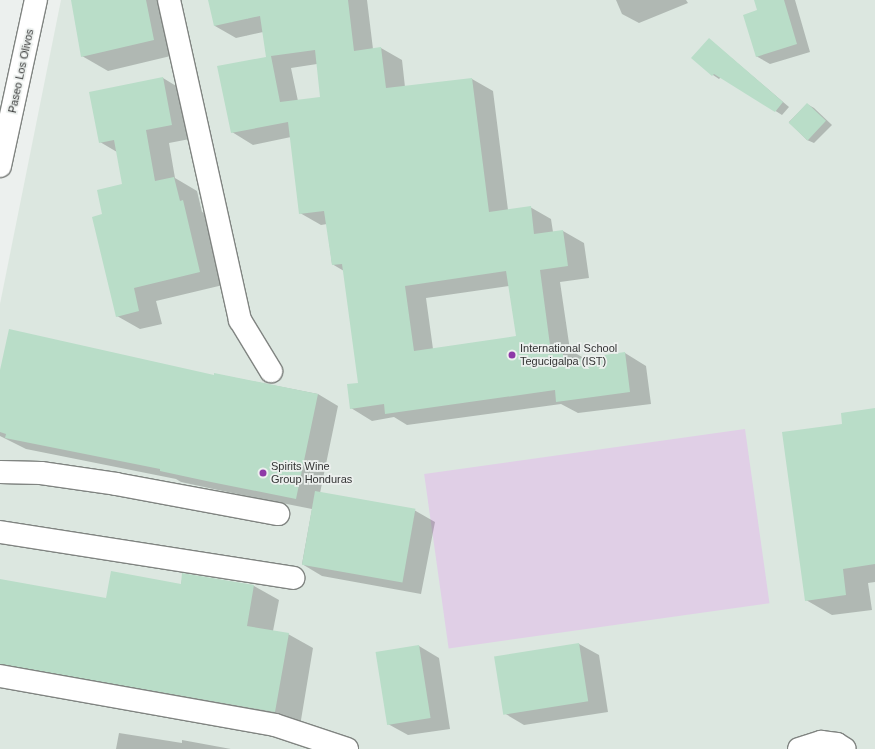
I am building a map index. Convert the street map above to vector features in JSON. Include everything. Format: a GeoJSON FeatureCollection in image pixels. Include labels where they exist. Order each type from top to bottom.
{"type":"FeatureCollection","features":[{"type":"Feature","properties":{"kind":"street","name":"Paseo Los Olivos"},"geometry":{"type":"LineString","coordinates":[[0,166],[36,0]]}},
{"type":"Feature","properties":{"kind":"street"},"geometry":{"type":"LineString","coordinates":[[169,0],[240,320],[271,371]]}},
{"type":"Feature","properties":{"kind":"street"},"geometry":{"type":"LineString","coordinates":[[0,472],[42,473],[56,475],[278,514]]}},
{"type":"Feature","properties":{"kind":"street"},"geometry":{"type":"LineString","coordinates":[[0,532],[294,578]]}},
{"type":"Feature","properties":{"kind":"street"},"geometry":{"type":"LineString","coordinates":[[0,676],[275,725],[347,749]]}},
{"type":"Feature","properties":{"kind":"street"},"geometry":{"type":"LineString","coordinates":[[799,749],[821,742],[838,744],[845,749]]}},
{"type":"Feature","properties":{"kind":"shaded area","name":"International School Tegucigalpa (IST)"},"geometry":{"type":"Polygon","coordinates":[[[61,0],[875,0],[875,749],[0,749],[0,304],[61,0]]]}},
{"type":"Feature","properties":{"kind":"shaded area"},"geometry":{"type":"Polygon","coordinates":[[[745,429],[769,603],[449,648],[424,474],[745,429]]]}},
{"type":"Feature","properties":{"kind":"building"},"geometry":{"type":"Polygon","coordinates":[[[71,0],[146,0],[154,40],[81,57],[71,0]]]}},
{"type":"Feature","properties":{"kind":"building"},"geometry":{"type":"Polygon","coordinates":[[[208,0],[348,0],[354,51],[381,47],[386,88],[472,78],[489,212],[531,206],[534,234],[563,230],[568,266],[540,270],[550,345],[561,343],[564,361],[625,352],[630,392],[556,402],[555,390],[385,414],[384,404],[350,409],[347,384],[358,383],[342,264],[332,265],[324,211],[299,214],[288,122],[231,133],[217,66],[266,57],[260,16],[214,26],[208,0]],[[315,50],[271,56],[280,102],[320,97],[315,50]],[[506,271],[405,286],[414,351],[516,336],[506,271]]]}},
{"type":"Feature","properties":{"kind":"building"},"geometry":{"type":"Polygon","coordinates":[[[754,0],[784,0],[797,44],[756,57],[743,15],[757,10],[754,0]]]}},
{"type":"Feature","properties":{"kind":"building"},"geometry":{"type":"Polygon","coordinates":[[[709,38],[783,102],[775,112],[714,74],[712,76],[691,58],[709,38]]]}},
{"type":"Feature","properties":{"kind":"building"},"geometry":{"type":"Polygon","coordinates":[[[163,77],[172,125],[146,130],[155,181],[174,177],[180,201],[183,200],[200,272],[134,288],[139,311],[116,317],[92,217],[102,214],[97,190],[122,184],[114,140],[99,143],[89,92],[163,77]]]}},
{"type":"Feature","properties":{"kind":"building"},"geometry":{"type":"Polygon","coordinates":[[[807,103],[826,121],[808,140],[789,123],[807,103]]]}},
{"type":"Feature","properties":{"kind":"building"},"geometry":{"type":"Polygon","coordinates":[[[9,329],[214,375],[214,373],[318,394],[296,499],[160,471],[160,469],[5,438],[6,434],[0,432],[0,370],[9,329]]]}},
{"type":"Feature","properties":{"kind":"building"},"geometry":{"type":"Polygon","coordinates":[[[875,408],[875,564],[843,569],[846,595],[805,601],[782,432],[842,424],[841,413],[875,408]]]}},
{"type":"Feature","properties":{"kind":"building"},"geometry":{"type":"Polygon","coordinates":[[[315,491],[415,509],[402,583],[302,565],[315,491]]]}},
{"type":"Feature","properties":{"kind":"building"},"geometry":{"type":"Polygon","coordinates":[[[111,571],[181,584],[182,573],[254,585],[247,626],[289,633],[275,712],[0,664],[0,579],[106,598],[111,571]]]}},
{"type":"Feature","properties":{"kind":"building"},"geometry":{"type":"Polygon","coordinates":[[[579,643],[588,701],[503,715],[494,656],[579,643]]]}},
{"type":"Feature","properties":{"kind":"building"},"geometry":{"type":"Polygon","coordinates":[[[419,645],[431,718],[387,725],[376,652],[419,645]]]}},
{"type":"Feature","properties":{"kind":"place","name":"International School Tegucigalpa (IST)"},"geometry":{"type":"Point","coordinates":[512,355]}},
{"type":"Feature","properties":{"kind":"place","name":"Spirits Wine Group Honduras"},"geometry":{"type":"Point","coordinates":[263,473]}}]}
